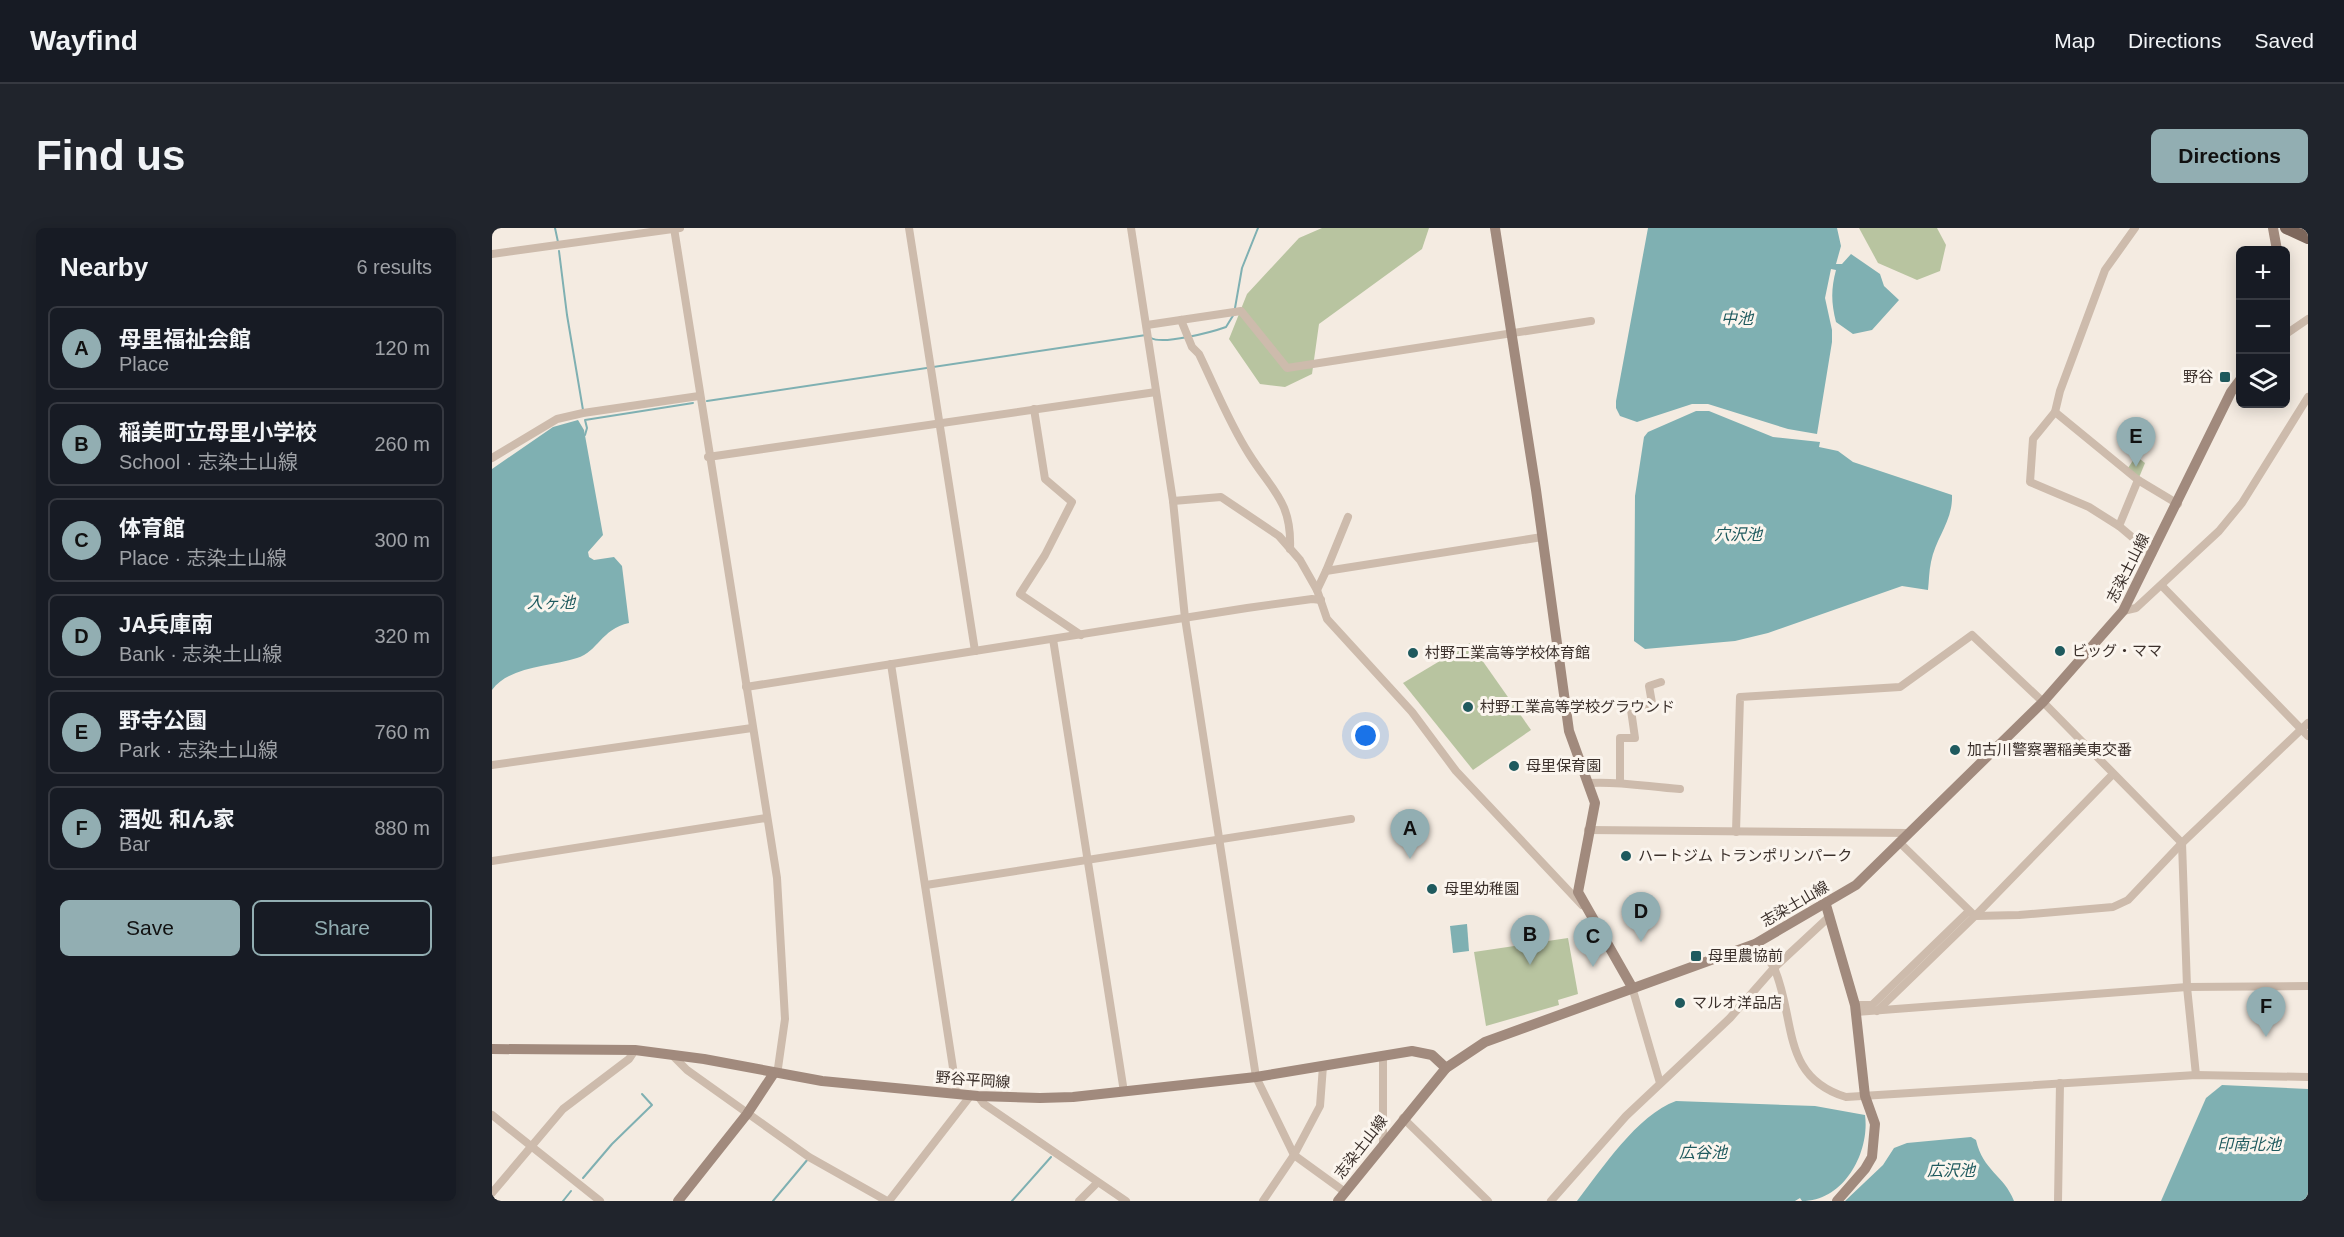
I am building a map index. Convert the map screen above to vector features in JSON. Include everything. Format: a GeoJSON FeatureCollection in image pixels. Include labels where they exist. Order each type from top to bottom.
{"type":"FeatureCollection","features":[{"type":"Feature","properties":{"kind":"main road"},"geometry":{"type":"LineString","coordinates":[[1495,228],[1569,731],[1595,803],[1588,830],[1578,892],[1632,987]]}},
{"type":"Feature","properties":{"kind":"main road"},"geometry":{"type":"LineString","coordinates":[[2273,228],[2276,246]]}},
{"type":"Feature","properties":{"kind":"main road"},"geometry":{"type":"LineString","coordinates":[[2286,228],[2308,238]]}},
{"type":"Feature","properties":{"kind":"main road","name":"志染土山線"},"geometry":{"type":"LineString","coordinates":[[1342,1197],[1403,1118],[1446,1068],[1503,1034],[1755,944],[1828,910],[1856,885],[2043,702],[2123,611],[2178,504],[2231,392],[2236,386]]}},
{"type":"Feature","properties":{"kind":"main road"},"geometry":{"type":"LineString","coordinates":[[1828,910],[1856,1008],[1865,1096],[1875,1124],[1872,1157],[1865,1169],[1837,1201]]}},
{"type":"Feature","properties":{"kind":"main road","name":"野谷平岡線"},"geometry":{"type":"LineString","coordinates":[[492,1050],[635,1050],[822,1081],[975,1096],[1040,1098],[1124,1092],[1256,1077],[1383,1056],[1422,1052],[1432,1055],[1446,1068]]}},
{"type":"Feature","properties":{"kind":"main road"},"geometry":{"type":"LineString","coordinates":[[678,1201],[747,1114],[774,1073]]}},
{"type":"Feature","properties":{"kind":"street"},"geometry":{"type":"LineString","coordinates":[[492,254],[676,228],[708,457],[777,878],[785,1019],[778,1068],[774,1073]]}},
{"type":"Feature","properties":{"kind":"street"},"geometry":{"type":"LineString","coordinates":[[909,228],[975,651]]}},
{"type":"Feature","properties":{"kind":"street"},"geometry":{"type":"LineString","coordinates":[[1131,228],[1173,501],[1185,618],[1256,1077],[1294,1155],[1342,1197]]}},
{"type":"Feature","properties":{"kind":"street"},"geometry":{"type":"LineString","coordinates":[[2135,228],[2105,270],[2060,391],[2055,412],[2033,439],[2030,482],[2089,507],[2120,526],[2152,554]]}},
{"type":"Feature","properties":{"kind":"street"},"geometry":{"type":"LineString","coordinates":[[1147,325],[1241,311],[1287,368],[1591,321]]}},
{"type":"Feature","properties":{"kind":"street"},"geometry":{"type":"LineString","coordinates":[[2290,331],[2308,319]]}},
{"type":"Feature","properties":{"kind":"street"},"geometry":{"type":"LineString","coordinates":[[1181,320],[1249,454],[1276,489],[1291,524],[1290,549]]}},
{"type":"Feature","properties":{"kind":"street"},"geometry":{"type":"LineString","coordinates":[[708,457],[1156,392]]}},
{"type":"Feature","properties":{"kind":"street"},"geometry":{"type":"LineString","coordinates":[[492,458],[557,419],[699,396]]}},
{"type":"Feature","properties":{"kind":"street"},"geometry":{"type":"LineString","coordinates":[[2123,611],[2136,608],[2219,531],[2242,503],[2308,397]]}},
{"type":"Feature","properties":{"kind":"street"},"geometry":{"type":"LineString","coordinates":[[1034,409],[1045,479],[1072,502],[1045,555],[1020,594],[1081,635]]}},
{"type":"Feature","properties":{"kind":"street"},"geometry":{"type":"LineString","coordinates":[[2055,412],[2138,480],[2178,504]]}},
{"type":"Feature","properties":{"kind":"street"},"geometry":{"type":"LineString","coordinates":[[2120,526],[2138,480]]}},
{"type":"Feature","properties":{"kind":"street"},"geometry":{"type":"LineString","coordinates":[[1173,501],[1221,497],[1279,536],[1300,560],[1317,590],[1327,619],[1412,712],[1456,771],[1586,909]]}},
{"type":"Feature","properties":{"kind":"street"},"geometry":{"type":"LineString","coordinates":[[1317,590],[1348,517]]}},
{"type":"Feature","properties":{"kind":"street"},"geometry":{"type":"LineString","coordinates":[[1326,571],[1542,537]]}},
{"type":"Feature","properties":{"kind":"street"},"geometry":{"type":"LineString","coordinates":[[2162,586],[2232,655],[2308,736]]}},
{"type":"Feature","properties":{"kind":"street"},"geometry":{"type":"LineString","coordinates":[[746,687],[1312,598],[1320,600]]}},
{"type":"Feature","properties":{"kind":"street"},"geometry":{"type":"LineString","coordinates":[[1736,832],[1740,697],[1900,687],[1972,635],[2043,702],[2182,843],[2187,987],[2196,1075]]}},
{"type":"Feature","properties":{"kind":"street"},"geometry":{"type":"LineString","coordinates":[[1053,639],[1124,1092]]}},
{"type":"Feature","properties":{"kind":"street"},"geometry":{"type":"LineString","coordinates":[[891,664],[957,1094]]}},
{"type":"Feature","properties":{"kind":"street"},"geometry":{"type":"LineString","coordinates":[[1620,782],[1620,738],[1635,738],[1631,710],[1652,703],[1649,686],[1661,682]]}},
{"type":"Feature","properties":{"kind":"street"},"geometry":{"type":"LineString","coordinates":[[1899,842],[1972,913],[2019,915],[2113,907],[2128,900],[2182,843],[2308,723]]}},
{"type":"Feature","properties":{"kind":"street"},"geometry":{"type":"LineString","coordinates":[[492,765],[752,728]]}},
{"type":"Feature","properties":{"kind":"street"},"geometry":{"type":"LineString","coordinates":[[1877,1011],[1972,913],[2113,774]]}},
{"type":"Feature","properties":{"kind":"street"},"geometry":{"type":"LineString","coordinates":[[1589,783],[1620,782],[1633,786],[1680,789]]}},
{"type":"Feature","properties":{"kind":"street"},"geometry":{"type":"LineString","coordinates":[[492,861],[766,818]]}},
{"type":"Feature","properties":{"kind":"street"},"geometry":{"type":"LineString","coordinates":[[926,885],[1351,819]]}},
{"type":"Feature","properties":{"kind":"street"},"geometry":{"type":"LineString","coordinates":[[1588,830],[1909,833]]}},
{"type":"Feature","properties":{"kind":"street"},"geometry":{"type":"LineString","coordinates":[[1551,1201],[1611,1132],[1730,1018],[1828,910]]}},
{"type":"Feature","properties":{"kind":"street"},"geometry":{"type":"LineString","coordinates":[[1856,1008],[1872,1005],[1972,913]]}},
{"type":"Feature","properties":{"kind":"street"},"geometry":{"type":"LineString","coordinates":[[1755,944],[1774,968],[1785,1000],[1791,1038],[1799,1061],[1812,1078],[1830,1092],[1846,1097],[1944,1089],[2196,1075],[2308,1077]]}},
{"type":"Feature","properties":{"kind":"street"},"geometry":{"type":"LineString","coordinates":[[1856,1008],[1877,1011],[2187,987],[2308,986]]}},
{"type":"Feature","properties":{"kind":"street"},"geometry":{"type":"LineString","coordinates":[[1632,987],[1660,1083]]}},
{"type":"Feature","properties":{"kind":"street"},"geometry":{"type":"LineString","coordinates":[[492,1193],[562,1109],[629,1059],[635,1050]]}},
{"type":"Feature","properties":{"kind":"street"},"geometry":{"type":"LineString","coordinates":[[672,1055],[687,1070],[809,1157],[888,1201],[975,1096],[1126,1201]]}},
{"type":"Feature","properties":{"kind":"street"},"geometry":{"type":"LineString","coordinates":[[1383,1056],[1383,1143]]}},
{"type":"Feature","properties":{"kind":"street"},"geometry":{"type":"LineString","coordinates":[[1263,1201],[1294,1155],[1320,1106],[1323,1066]]}},
{"type":"Feature","properties":{"kind":"street"},"geometry":{"type":"LineString","coordinates":[[2058,1201],[2060,1083]]}},
{"type":"Feature","properties":{"kind":"street"},"geometry":{"type":"LineString","coordinates":[[492,1115],[600,1201]]}},
{"type":"Feature","properties":{"kind":"street"},"geometry":{"type":"LineString","coordinates":[[1403,1118],[1488,1201]]}},
{"type":"Feature","properties":{"kind":"street"},"geometry":{"type":"LineString","coordinates":[[1079,1201],[1097,1183]]}},
{"type":"Feature","properties":{"kind":"green space"},"geometry":{"type":"Polygon","coordinates":[[[1322,228],[1429,228],[1422,249],[1319,324],[1312,374],[1285,387],[1260,384],[1229,339],[1247,294],[1299,238],[1322,228]]]}},
{"type":"Feature","properties":{"kind":"green space"},"geometry":{"type":"Polygon","coordinates":[[[1859,228],[1937,228],[1946,245],[1940,271],[1917,280],[1878,263],[1859,228]]]}},
{"type":"Feature","properties":{"kind":"green space"},"geometry":{"type":"Polygon","coordinates":[[[2136,456],[2145,463],[2138,480],[2126,471],[2136,456]]]}},
{"type":"Feature","properties":{"kind":"green space","name":"村野工業高等学校グラウンド"},"geometry":{"type":"Polygon","coordinates":[[[1470,643],[1531,730],[1473,770],[1403,683],[1470,643]]]}},
{"type":"Feature","properties":{"kind":"green space"},"geometry":{"type":"Polygon","coordinates":[[[1568,938],[1578,994],[1558,1000],[1559,1005],[1486,1026],[1474,952],[1568,938]]]}},
{"type":"Feature","properties":{"kind":"water","name":"中池"},"geometry":{"type":"Polygon","coordinates":[[[1648,228],[1837,228],[1841,246],[1836,264],[1842,264],[1851,254],[1880,274],[1884,286],[1899,300],[1872,330],[1853,334],[1836,322],[1832,296],[1836,270],[1831,269],[1825,298],[1832,330],[1832,342],[1817,434],[1788,429],[1708,404],[1692,404],[1637,422],[1620,416],[1616,408],[1616,401],[1648,228]]]}},
{"type":"Feature","properties":{"kind":"water","name":"穴沢池"},"geometry":{"type":"Polygon","coordinates":[[[1696,411],[1709,411],[1773,437],[1820,442],[1819,447],[1838,451],[1853,462],[1952,495],[1950,513],[1933,553],[1928,590],[1902,586],[1768,633],[1735,641],[1645,649],[1634,641],[1635,496],[1644,437],[1648,432],[1696,411]]]}},
{"type":"Feature","properties":{"kind":"water","name":"入ヶ池"},"geometry":{"type":"Polygon","coordinates":[[[578,420],[584,430],[603,535],[588,552],[589,557],[594,560],[614,557],[622,566],[629,623],[612,630],[584,655],[519,672],[499,682],[492,690],[492,469],[553,427],[578,420]]]}},
{"type":"Feature","properties":{"kind":"water"},"geometry":{"type":"Polygon","coordinates":[[[1467,924],[1469,951],[1453,953],[1450,926],[1467,924]]]}},
{"type":"Feature","properties":{"kind":"water","name":"印南北池"},"geometry":{"type":"Polygon","coordinates":[[[2222,1085],[2308,1089],[2308,1201],[2161,1201],[2206,1098],[2222,1085]]]}},
{"type":"Feature","properties":{"kind":"water","name":"広谷池"},"geometry":{"type":"Polygon","coordinates":[[[1676,1101],[1815,1106],[1865,1115],[1863,1144],[1852,1172],[1831,1193],[1817,1199],[1802,1201],[1800,1198],[1795,1201],[1577,1201],[1634,1130],[1662,1108],[1676,1101]]]}},
{"type":"Feature","properties":{"kind":"water","name":"広沢池"},"geometry":{"type":"Polygon","coordinates":[[[1971,1137],[1976,1140],[1983,1159],[2005,1185],[2014,1201],[1845,1201],[1883,1165],[1894,1148],[1907,1143],[1971,1137]]]}},
{"type":"Feature","properties":{"kind":"waterway"},"geometry":{"type":"LineString","coordinates":[[555,228],[558,242]]}},
{"type":"Feature","properties":{"kind":"waterway"},"geometry":{"type":"LineString","coordinates":[[1235,308],[1242,268],[1258,228]]}},
{"type":"Feature","properties":{"kind":"waterway"},"geometry":{"type":"LineString","coordinates":[[559,251],[583,410]]}},
{"type":"Feature","properties":{"kind":"waterway"},"geometry":{"type":"LineString","coordinates":[[1151,338],[1166,340],[1199,335],[1226,327],[1234,314]]}},
{"type":"Feature","properties":{"kind":"waterway"},"geometry":{"type":"LineString","coordinates":[[707,401],[1146,335]]}},
{"type":"Feature","properties":{"kind":"waterway"},"geometry":{"type":"LineString","coordinates":[[585,435],[587,428],[585,420],[693,403]]}},
{"type":"Feature","properties":{"kind":"waterway"},"geometry":{"type":"LineString","coordinates":[[583,1178],[612,1144],[652,1105],[642,1094]]}},
{"type":"Feature","properties":{"kind":"waterway"},"geometry":{"type":"LineString","coordinates":[[1012,1201],[1051,1157]]}},
{"type":"Feature","properties":{"kind":"waterway"},"geometry":{"type":"LineString","coordinates":[[773,1201],[808,1159]]}},
{"type":"Feature","properties":{"kind":"waterway"},"geometry":{"type":"LineString","coordinates":[[563,1201],[571,1191]]}},
{"type":"Feature","properties":{"kind":"place","name":"野谷"},"geometry":{"type":"Point","coordinates":[2225,377]}},
{"type":"Feature","properties":{"kind":"place","name":"野寺公園"},"geometry":{"type":"Point","coordinates":[2136,467]}},
{"type":"Feature","properties":{"kind":"place","name":"ビッグ・ママ"},"geometry":{"type":"Point","coordinates":[2060,651]}},
{"type":"Feature","properties":{"kind":"place","name":"村野工業高等学校体育館"},"geometry":{"type":"Point","coordinates":[1413,653]}},
{"type":"Feature","properties":{"kind":"place","name":"村野工業高等学校グラウンド"},"geometry":{"type":"Point","coordinates":[1468,707]}},
{"type":"Feature","properties":{"kind":"place","name":"加古川警察署稲美東交番"},"geometry":{"type":"Point","coordinates":[1955,750]}},
{"type":"Feature","properties":{"kind":"place","name":"母里保育園"},"geometry":{"type":"Point","coordinates":[1514,766]}},
{"type":"Feature","properties":{"kind":"place","name":"ハートジム トランポリンパーク"},"geometry":{"type":"Point","coordinates":[1626,856]}},
{"type":"Feature","properties":{"kind":"place","name":"母里福祉会館"},"geometry":{"type":"Point","coordinates":[1410,859]}},
{"type":"Feature","properties":{"kind":"place","name":"母里幼稚園"},"geometry":{"type":"Point","coordinates":[1432,889]}},
{"type":"Feature","properties":{"kind":"place","name":"JA兵庫南"},"geometry":{"type":"Point","coordinates":[1641,942]}},
{"type":"Feature","properties":{"kind":"place","name":"母里農協前"},"geometry":{"type":"Point","coordinates":[1696,956]}},
{"type":"Feature","properties":{"kind":"place","name":"稲美町立母里小学校"},"geometry":{"type":"Point","coordinates":[1530,965]}},
{"type":"Feature","properties":{"kind":"place","name":"体育館"},"geometry":{"type":"Point","coordinates":[1593,967]}},
{"type":"Feature","properties":{"kind":"place","name":"マルオ洋品店"},"geometry":{"type":"Point","coordinates":[1680,1003]}},
{"type":"Feature","properties":{"kind":"place","name":"酒処 和ん家"},"geometry":{"type":"Point","coordinates":[2266,1037]}}]}
